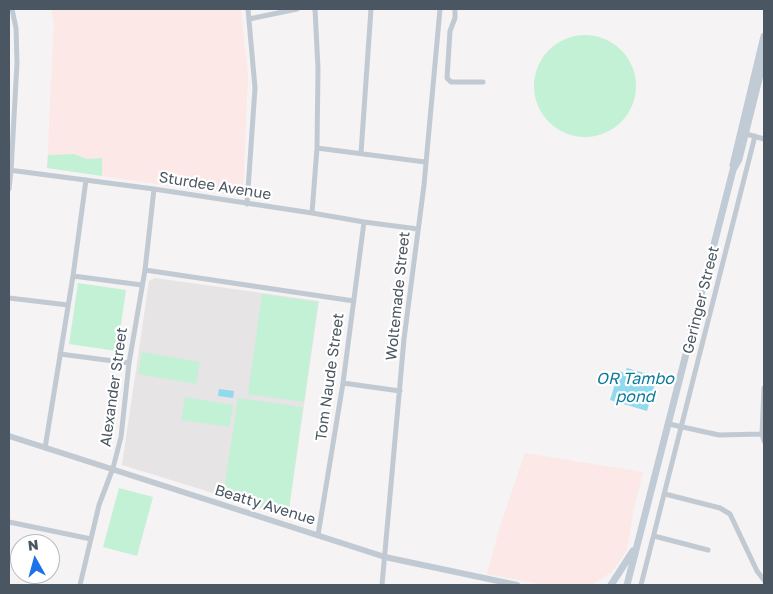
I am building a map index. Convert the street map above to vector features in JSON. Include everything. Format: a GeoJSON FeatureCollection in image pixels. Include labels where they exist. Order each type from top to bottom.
{"type":"FeatureCollection","features":[{"type":"Feature","properties":{"kind":"main road"},"geometry":{"type":"LineString","coordinates":[[761,68],[764,36]]}},
{"type":"Feature","properties":{"kind":"main road"},"geometry":{"type":"LineString","coordinates":[[627,585],[733,170],[738,159],[743,133],[764,59]]}},
{"type":"Feature","properties":{"kind":"main road"},"geometry":{"type":"LineString","coordinates":[[611,585],[638,544]]}},
{"type":"Feature","properties":{"kind":"street"},"geometry":{"type":"LineString","coordinates":[[9,190],[17,63],[16,28],[12,9]]}},
{"type":"Feature","properties":{"kind":"street"},"geometry":{"type":"LineString","coordinates":[[247,204],[255,88],[248,9]]}},
{"type":"Feature","properties":{"kind":"street"},"geometry":{"type":"LineString","coordinates":[[249,19],[297,9]]}},
{"type":"Feature","properties":{"kind":"street"},"geometry":{"type":"LineString","coordinates":[[312,213],[318,148],[318,68],[315,9]]}},
{"type":"Feature","properties":{"kind":"street"},"geometry":{"type":"LineString","coordinates":[[360,153],[371,9]]}},
{"type":"Feature","properties":{"kind":"street","name":"Woltemade Street"},"geometry":{"type":"LineString","coordinates":[[382,585],[404,339],[426,162],[440,9]]}},
{"type":"Feature","properties":{"kind":"street"},"geometry":{"type":"LineString","coordinates":[[456,9],[450,31],[447,78],[451,82],[483,82]]}},
{"type":"Feature","properties":{"kind":"street"},"geometry":{"type":"LineString","coordinates":[[743,133],[764,139]]}},
{"type":"Feature","properties":{"kind":"street","name":"Geringer Street"},"geometry":{"type":"LineString","coordinates":[[641,585],[756,136]]}},
{"type":"Feature","properties":{"kind":"street"},"geometry":{"type":"LineString","coordinates":[[318,148],[426,162]]}},
{"type":"Feature","properties":{"kind":"street","name":"Sturdee Avenue"},"geometry":{"type":"LineString","coordinates":[[10,170],[154,189],[418,229]]}},
{"type":"Feature","properties":{"kind":"street"},"geometry":{"type":"LineString","coordinates":[[45,448],[73,276],[86,180]]}},
{"type":"Feature","properties":{"kind":"street","name":"Alexander Street"},"geometry":{"type":"LineString","coordinates":[[80,585],[99,505],[113,468],[121,437],[129,363],[145,270],[154,189]]}},
{"type":"Feature","properties":{"kind":"street","name":"Tom Naude Street"},"geometry":{"type":"LineString","coordinates":[[318,535],[343,383],[364,222]]}},
{"type":"Feature","properties":{"kind":"street"},"geometry":{"type":"LineString","coordinates":[[145,270],[354,301]]}},
{"type":"Feature","properties":{"kind":"street"},"geometry":{"type":"LineString","coordinates":[[73,276],[142,286]]}},
{"type":"Feature","properties":{"kind":"street"},"geometry":{"type":"LineString","coordinates":[[9,298],[68,305]]}},
{"type":"Feature","properties":{"kind":"street"},"geometry":{"type":"LineString","coordinates":[[60,354],[129,363]]}},
{"type":"Feature","properties":{"kind":"street"},"geometry":{"type":"LineString","coordinates":[[343,383],[400,391]]}},
{"type":"Feature","properties":{"kind":"street"},"geometry":{"type":"LineString","coordinates":[[764,388],[762,434],[764,441]]}},
{"type":"Feature","properties":{"kind":"street"},"geometry":{"type":"LineString","coordinates":[[669,424],[718,435],[762,434]]}},
{"type":"Feature","properties":{"kind":"street","name":"Beatty Avenue"},"geometry":{"type":"LineString","coordinates":[[9,436],[385,557],[517,585]]}},
{"type":"Feature","properties":{"kind":"street"},"geometry":{"type":"LineString","coordinates":[[665,494],[720,508],[730,514],[757,571],[764,580]]}},
{"type":"Feature","properties":{"kind":"street"},"geometry":{"type":"LineString","coordinates":[[9,522],[91,539]]}},
{"type":"Feature","properties":{"kind":"street"},"geometry":{"type":"LineString","coordinates":[[654,536],[708,550]]}},
{"type":"Feature","properties":{"kind":"shaded area"},"geometry":{"type":"Polygon","coordinates":[[[51,9],[241,9],[248,76],[243,191],[239,196],[47,168],[54,24],[51,9]]]}},
{"type":"Feature","properties":{"kind":"shaded area"},"geometry":{"type":"Polygon","coordinates":[[[155,278],[319,301],[288,516],[122,465],[149,281],[155,278]]]}},
{"type":"Feature","properties":{"kind":"shaded area"},"geometry":{"type":"Polygon","coordinates":[[[525,453],[643,472],[634,508],[627,550],[612,572],[591,585],[545,585],[487,574],[500,526],[525,453]]]}},
{"type":"Feature","properties":{"kind":"green space"},"geometry":{"type":"Polygon","coordinates":[[[585,35],[604,39],[621,50],[632,67],[636,86],[632,105],[621,122],[604,133],[585,137],[566,133],[549,122],[538,105],[534,86],[538,67],[549,50],[566,39],[585,35]]]}},
{"type":"Feature","properties":{"kind":"green space"},"geometry":{"type":"Polygon","coordinates":[[[74,154],[87,159],[102,158],[102,176],[47,168],[48,155],[74,154]]]}},
{"type":"Feature","properties":{"kind":"green space"},"geometry":{"type":"Polygon","coordinates":[[[78,283],[126,290],[117,351],[69,344],[78,283]]]}},
{"type":"Feature","properties":{"kind":"green space"},"geometry":{"type":"Polygon","coordinates":[[[262,294],[318,302],[304,402],[248,394],[262,294]]]}},
{"type":"Feature","properties":{"kind":"green space"},"geometry":{"type":"Polygon","coordinates":[[[142,352],[200,362],[196,384],[138,374],[142,352]]]}},
{"type":"Feature","properties":{"kind":"green space"},"geometry":{"type":"Polygon","coordinates":[[[185,397],[233,405],[229,427],[181,420],[185,397]]]}},
{"type":"Feature","properties":{"kind":"green space"},"geometry":{"type":"Polygon","coordinates":[[[238,398],[303,407],[288,516],[223,496],[238,398]]]}},
{"type":"Feature","properties":{"kind":"green space"},"geometry":{"type":"Polygon","coordinates":[[[119,488],[153,497],[137,556],[103,547],[119,488]]]}},
{"type":"Feature","properties":{"kind":"water","name":"OR Tambo pond"},"geometry":{"type":"Polygon","coordinates":[[[627,368],[651,375],[655,384],[647,411],[610,400],[619,371],[625,373],[627,368]]]}},
{"type":"Feature","properties":{"kind":"water"},"geometry":{"type":"Polygon","coordinates":[[[219,389],[234,391],[233,398],[218,396],[219,389]]]}}]}
